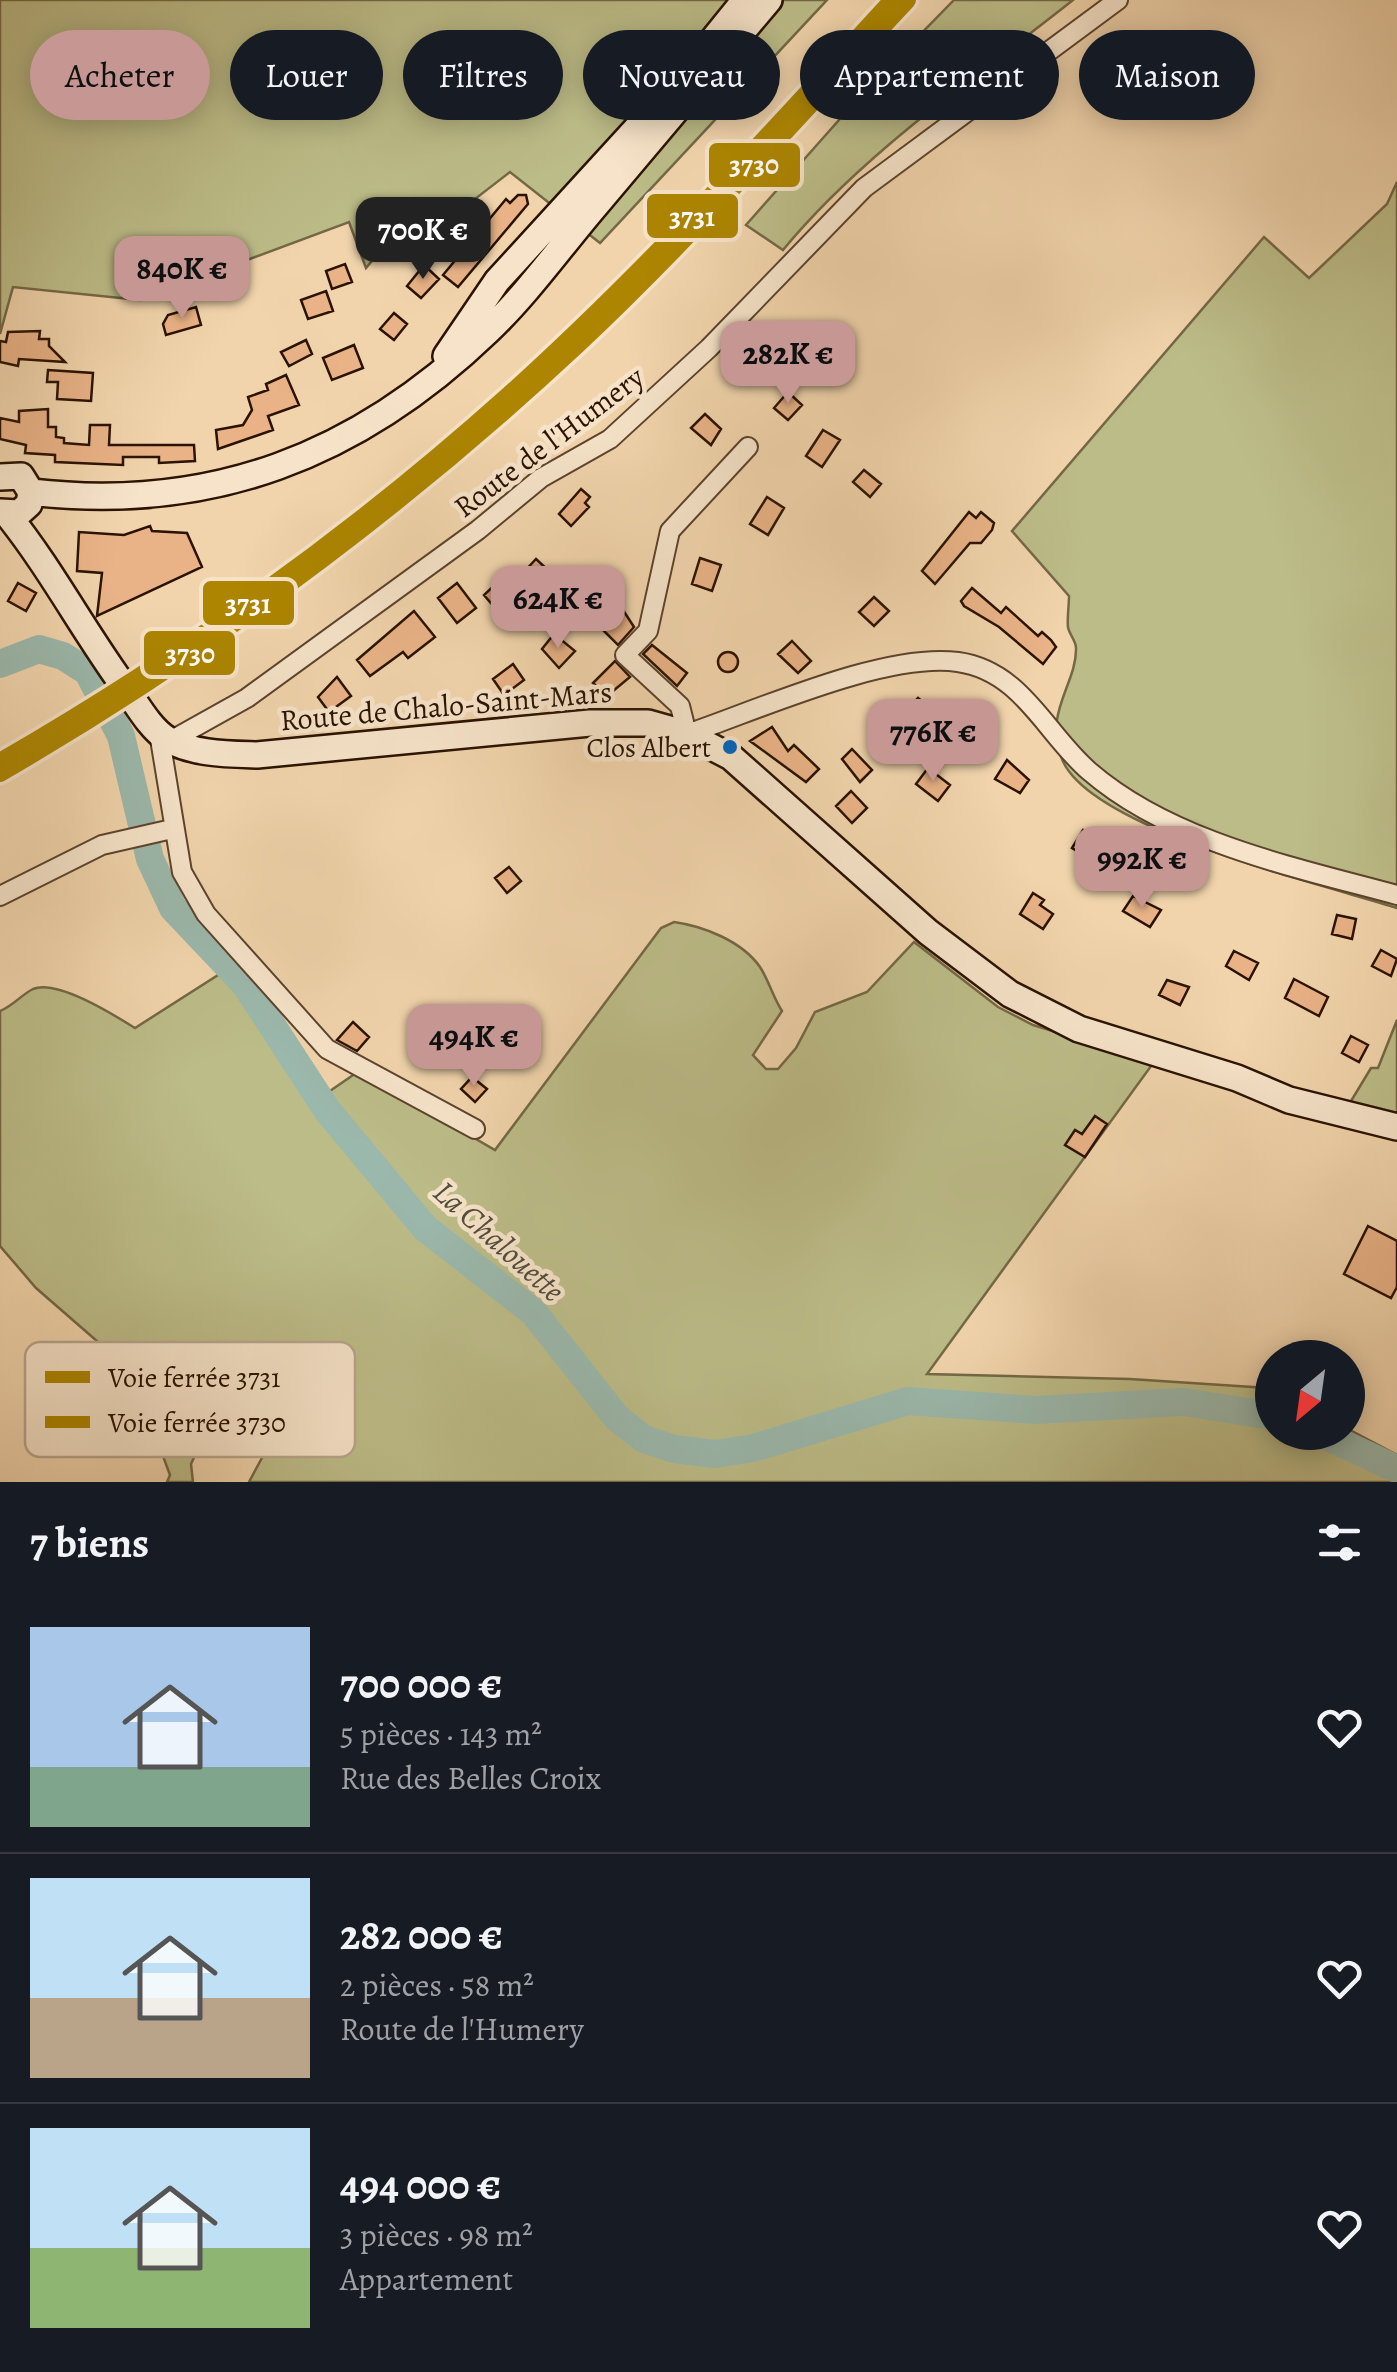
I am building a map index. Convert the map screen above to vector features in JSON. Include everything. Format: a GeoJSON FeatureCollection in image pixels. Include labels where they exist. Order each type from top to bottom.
{"type":"FeatureCollection","features":[{"type":"Feature","properties":{"kind":"main road"},"geometry":{"type":"LineString","coordinates":[[479,326],[497,280],[676,85],[745,0]]}},
{"type":"Feature","properties":{"kind":"main road"},"geometry":{"type":"LineString","coordinates":[[16,507],[171,494],[233,483],[309,457],[354,434],[432,376],[768,0]]}},
{"type":"Feature","properties":{"kind":"main road"},"geometry":{"type":"LineString","coordinates":[[0,477],[21,476],[16,507],[29,542],[88,638],[165,737]]}},
{"type":"Feature","properties":{"kind":"main road","name":"Route de Chalo-Saint-Mars"},"geometry":{"type":"LineString","coordinates":[[165,737],[220,753],[257,755],[590,723],[648,723],[687,734],[731,757],[928,932],[1010,994],[1079,1029],[1237,1078],[1289,1100],[1397,1127]]}},
{"type":"Feature","properties":{"kind":"street","name":"Route de l'Humery"},"geometry":{"type":"LineString","coordinates":[[165,737],[247,698],[448,552],[526,488],[610,439],[709,348],[864,188],[1118,0]]}},
{"type":"Feature","properties":{"kind":"street"},"geometry":{"type":"LineString","coordinates":[[748,447],[670,531],[648,631],[625,655],[680,706],[687,734],[909,663],[954,661],[980,666],[1014,686],[1084,767],[1127,804],[1167,825],[1397,895]]}},
{"type":"Feature","properties":{"kind":"street"},"geometry":{"type":"LineString","coordinates":[[165,737],[172,828],[182,872],[206,914],[328,1049],[476,1129]]}},
{"type":"Feature","properties":{"kind":"street"},"geometry":{"type":"LineString","coordinates":[[0,896],[70,858],[172,828]]}},
{"type":"Feature","properties":{"kind":"green space"},"geometry":{"type":"Polygon","coordinates":[[[0,0],[827,0],[780,50],[780,30],[583,30],[583,120],[715,120],[600,243],[510,172],[418,243],[399,228],[366,268],[349,222],[140,300],[13,287],[0,334],[0,0]]]}},
{"type":"Feature","properties":{"kind":"green space"},"geometry":{"type":"Polygon","coordinates":[[[954,0],[1073,0],[1034,30],[925,30],[954,0]]]}},
{"type":"Feature","properties":{"kind":"green space"},"geometry":{"type":"Polygon","coordinates":[[[839,120],[920,120],[848,181],[783,250],[746,225],[839,120]]]}},
{"type":"Feature","properties":{"kind":"green space"},"geometry":{"type":"Polygon","coordinates":[[[1397,182],[1397,908],[1266,869],[1161,831],[1116,809],[1081,785],[1062,759],[1056,727],[1075,661],[1075,643],[1068,627],[1069,596],[1012,531],[1264,237],[1309,278],[1387,204],[1397,182]]]}},
{"type":"Feature","properties":{"kind":"green space"},"geometry":{"type":"Polygon","coordinates":[[[674,922],[721,936],[760,967],[782,1011],[753,1055],[766,1069],[778,1069],[796,1048],[815,1012],[867,992],[914,942],[998,1007],[1033,1025],[1154,1062],[927,1374],[1130,1379],[1255,1387],[1255,1450],[1365,1450],[1365,1438],[1397,1455],[1397,1482],[249,1482],[262,1457],[355,1457],[355,1342],[98,1342],[36,1288],[0,1246],[0,1011],[33,989],[43,987],[85,1000],[135,1028],[237,963],[273,1007],[327,1093],[359,1071],[495,1150],[661,928],[674,922]]]}},
{"type":"Feature","properties":{"kind":"green space"},"geometry":{"type":"Polygon","coordinates":[[[1397,1020],[1397,1117],[1348,1106],[1371,1068],[1378,1068],[1397,1020]]]}},
{"type":"Feature","properties":{"kind":"green space"},"geometry":{"type":"Polygon","coordinates":[[[163,1457],[194,1457],[193,1482],[167,1482],[170,1475],[163,1457]]]}},
{"type":"Feature","properties":{"kind":"building"},"geometry":{"type":"Polygon","coordinates":[[[518,195],[526,195],[528,204],[458,287],[443,275],[506,199],[510,203],[518,195]]]}},
{"type":"Feature","properties":{"kind":"building"},"geometry":{"type":"Polygon","coordinates":[[[345,264],[352,282],[332,289],[326,271],[345,264]]]}},
{"type":"Feature","properties":{"kind":"building"},"geometry":{"type":"Polygon","coordinates":[[[424,265],[439,279],[421,298],[407,286],[424,265]]]}},
{"type":"Feature","properties":{"kind":"building"},"geometry":{"type":"Polygon","coordinates":[[[326,291],[333,311],[308,319],[301,300],[326,291]]]}},
{"type":"Feature","properties":{"kind":"building"},"geometry":{"type":"Polygon","coordinates":[[[196,307],[201,325],[166,335],[163,324],[168,315],[196,307]]]}},
{"type":"Feature","properties":{"kind":"building"},"geometry":{"type":"Polygon","coordinates":[[[394,313],[407,324],[394,340],[380,329],[394,313]]]}},
{"type":"Feature","properties":{"kind":"building"},"geometry":{"type":"Polygon","coordinates":[[[40,331],[39,339],[49,339],[49,346],[65,362],[19,359],[18,366],[0,362],[0,341],[6,342],[8,332],[40,331]]]}},
{"type":"Feature","properties":{"kind":"building"},"geometry":{"type":"Polygon","coordinates":[[[306,340],[312,354],[289,366],[281,352],[306,340]]]}},
{"type":"Feature","properties":{"kind":"building"},"geometry":{"type":"Polygon","coordinates":[[[354,345],[363,368],[332,380],[323,358],[354,345]]]}},
{"type":"Feature","properties":{"kind":"building"},"geometry":{"type":"Polygon","coordinates":[[[48,370],[93,373],[91,401],[57,399],[58,382],[47,382],[48,370]]]}},
{"type":"Feature","properties":{"kind":"building"},"geometry":{"type":"Polygon","coordinates":[[[286,375],[299,405],[268,416],[273,430],[218,449],[216,430],[243,425],[252,410],[248,397],[268,390],[266,384],[286,375]]]}},
{"type":"Feature","properties":{"kind":"building"},"geometry":{"type":"Polygon","coordinates":[[[788,392],[802,405],[788,420],[774,408],[788,392]]]}},
{"type":"Feature","properties":{"kind":"building"},"geometry":{"type":"Polygon","coordinates":[[[48,409],[48,427],[56,427],[56,437],[64,438],[64,443],[89,445],[90,425],[110,425],[109,445],[194,445],[195,461],[159,463],[159,457],[123,457],[123,465],[55,462],[55,455],[25,453],[26,445],[0,439],[0,418],[19,422],[19,411],[48,409]]]}},
{"type":"Feature","properties":{"kind":"building"},"geometry":{"type":"Polygon","coordinates":[[[705,414],[721,429],[711,445],[691,428],[705,414]]]}},
{"type":"Feature","properties":{"kind":"building"},"geometry":{"type":"Polygon","coordinates":[[[823,430],[840,440],[822,467],[806,456],[823,430]]]}},
{"type":"Feature","properties":{"kind":"building"},"geometry":{"type":"Polygon","coordinates":[[[864,470],[881,484],[870,497],[853,482],[864,470]]]}},
{"type":"Feature","properties":{"kind":"building"},"geometry":{"type":"Polygon","coordinates":[[[581,489],[590,497],[585,503],[589,507],[571,526],[559,514],[581,489]]]}},
{"type":"Feature","properties":{"kind":"building"},"geometry":{"type":"Polygon","coordinates":[[[767,497],[784,508],[768,535],[750,524],[767,497]]]}},
{"type":"Feature","properties":{"kind":"building"},"geometry":{"type":"Polygon","coordinates":[[[969,512],[976,518],[981,512],[994,523],[992,530],[981,543],[970,543],[935,584],[922,571],[969,512]]]}},
{"type":"Feature","properties":{"kind":"building"},"geometry":{"type":"Polygon","coordinates":[[[150,526],[152,531],[187,533],[202,567],[97,616],[102,573],[77,571],[79,532],[124,535],[150,526]]]}},
{"type":"Feature","properties":{"kind":"building"},"geometry":{"type":"Polygon","coordinates":[[[700,558],[721,565],[712,591],[692,584],[700,558]]]}},
{"type":"Feature","properties":{"kind":"building"},"geometry":{"type":"Polygon","coordinates":[[[536,559],[550,572],[502,616],[484,595],[502,578],[510,587],[536,559]]]}},
{"type":"Feature","properties":{"kind":"building"},"geometry":{"type":"Polygon","coordinates":[[[18,583],[36,593],[26,611],[8,601],[18,583]]]}},
{"type":"Feature","properties":{"kind":"building"},"geometry":{"type":"Polygon","coordinates":[[[457,583],[476,608],[457,623],[438,598],[457,583]]]}},
{"type":"Feature","properties":{"kind":"building"},"geometry":{"type":"Polygon","coordinates":[[[609,586],[623,600],[619,604],[634,627],[618,645],[603,630],[605,621],[590,607],[609,586]]]}},
{"type":"Feature","properties":{"kind":"building"},"geometry":{"type":"Polygon","coordinates":[[[972,588],[1001,613],[1006,607],[1038,636],[1042,632],[1051,640],[1056,647],[1043,664],[999,627],[964,606],[961,601],[972,588]]]}},
{"type":"Feature","properties":{"kind":"building"},"geometry":{"type":"Polygon","coordinates":[[[874,597],[889,611],[874,626],[859,612],[874,597]]]}},
{"type":"Feature","properties":{"kind":"building"},"geometry":{"type":"Polygon","coordinates":[[[414,611],[435,637],[408,658],[403,652],[370,676],[357,660],[414,611]]]}},
{"type":"Feature","properties":{"kind":"building"},"geometry":{"type":"Polygon","coordinates":[[[554,634],[575,651],[559,668],[542,649],[554,634]]]}},
{"type":"Feature","properties":{"kind":"building"},"geometry":{"type":"Polygon","coordinates":[[[792,641],[811,661],[798,673],[778,654],[792,641]]]}},
{"type":"Feature","properties":{"kind":"building"},"geometry":{"type":"Polygon","coordinates":[[[652,645],[687,673],[677,686],[643,654],[652,645]]]}},
{"type":"Feature","properties":{"kind":"building"},"geometry":{"type":"Polygon","coordinates":[[[724,652],[732,652],[738,662],[732,672],[724,672],[718,666],[718,658],[724,652]]]}},
{"type":"Feature","properties":{"kind":"building"},"geometry":{"type":"Polygon","coordinates":[[[615,661],[630,677],[607,696],[593,683],[615,661]]]}},
{"type":"Feature","properties":{"kind":"building"},"geometry":{"type":"Polygon","coordinates":[[[513,664],[524,680],[504,695],[493,679],[513,664]]]}},
{"type":"Feature","properties":{"kind":"building"},"geometry":{"type":"Polygon","coordinates":[[[337,677],[351,696],[329,712],[318,697],[337,677]]]}},
{"type":"Feature","properties":{"kind":"building"},"geometry":{"type":"Polygon","coordinates":[[[918,698],[933,710],[916,732],[899,719],[918,698]]]}},
{"type":"Feature","properties":{"kind":"building"},"geometry":{"type":"Polygon","coordinates":[[[772,727],[788,751],[794,745],[819,769],[806,782],[750,741],[772,727]]]}},
{"type":"Feature","properties":{"kind":"building"},"geometry":{"type":"Polygon","coordinates":[[[852,749],[872,770],[860,782],[842,759],[852,749]]]}},
{"type":"Feature","properties":{"kind":"building"},"geometry":{"type":"Polygon","coordinates":[[[1007,760],[1029,780],[1020,793],[995,779],[1007,760]]]}},
{"type":"Feature","properties":{"kind":"building"},"geometry":{"type":"Polygon","coordinates":[[[928,768],[950,785],[938,801],[916,784],[928,768]]]}},
{"type":"Feature","properties":{"kind":"building"},"geometry":{"type":"Polygon","coordinates":[[[851,791],[867,808],[852,823],[836,806],[851,791]]]}},
{"type":"Feature","properties":{"kind":"building"},"geometry":{"type":"Polygon","coordinates":[[[1083,830],[1112,841],[1098,863],[1072,848],[1083,830]]]}},
{"type":"Feature","properties":{"kind":"building"},"geometry":{"type":"Polygon","coordinates":[[[509,867],[521,881],[507,893],[495,878],[509,867]]]}},
{"type":"Feature","properties":{"kind":"building"},"geometry":{"type":"Polygon","coordinates":[[[1033,893],[1044,900],[1040,905],[1053,914],[1043,929],[1020,914],[1033,893]]]}},
{"type":"Feature","properties":{"kind":"building"},"geometry":{"type":"Polygon","coordinates":[[[1133,896],[1161,910],[1150,927],[1123,911],[1133,896]]]}},
{"type":"Feature","properties":{"kind":"building"},"geometry":{"type":"Polygon","coordinates":[[[1337,915],[1356,919],[1352,939],[1332,934],[1337,915]]]}},
{"type":"Feature","properties":{"kind":"building"},"geometry":{"type":"Polygon","coordinates":[[[1381,950],[1397,959],[1391,976],[1372,966],[1381,950]]]}},
{"type":"Feature","properties":{"kind":"building"},"geometry":{"type":"Polygon","coordinates":[[[1234,951],[1258,963],[1249,980],[1226,966],[1234,951]]]}},
{"type":"Feature","properties":{"kind":"building"},"geometry":{"type":"Polygon","coordinates":[[[1294,979],[1328,997],[1319,1016],[1285,998],[1294,979]]]}},
{"type":"Feature","properties":{"kind":"building"},"geometry":{"type":"Polygon","coordinates":[[[1167,980],[1189,987],[1180,1005],[1159,995],[1167,980]]]}},
{"type":"Feature","properties":{"kind":"building"},"geometry":{"type":"Polygon","coordinates":[[[353,1022],[369,1037],[357,1051],[337,1040],[353,1022]]]}},
{"type":"Feature","properties":{"kind":"building"},"geometry":{"type":"Polygon","coordinates":[[[449,1030],[467,1046],[454,1061],[436,1044],[449,1030]]]}},
{"type":"Feature","properties":{"kind":"building"},"geometry":{"type":"Polygon","coordinates":[[[1351,1036],[1368,1045],[1359,1062],[1342,1053],[1351,1036]]]}},
{"type":"Feature","properties":{"kind":"building"},"geometry":{"type":"Polygon","coordinates":[[[472,1077],[487,1089],[475,1102],[461,1089],[472,1077]]]}},
{"type":"Feature","properties":{"kind":"building"},"geometry":{"type":"Polygon","coordinates":[[[1095,1116],[1107,1124],[1085,1157],[1065,1145],[1075,1130],[1082,1134],[1095,1116]]]}},
{"type":"Feature","properties":{"kind":"building"},"geometry":{"type":"Polygon","coordinates":[[[1368,1226],[1397,1241],[1397,1287],[1391,1298],[1344,1274],[1368,1226]]]}},
{"type":"Feature","properties":{"kind":"waterway","name":"La Chalouette"},"geometry":{"type":"LineString","coordinates":[[0,664],[39,649],[63,656],[88,672],[121,736],[150,859],[173,908],[245,984],[327,1110],[425,1228],[534,1313],[617,1418],[644,1439],[674,1449],[715,1454],[753,1448],[908,1401],[1036,1410],[1183,1402],[1255,1413]]}},
{"type":"Feature","properties":{"kind":"waterway","name":"La Chalouette"},"geometry":{"type":"LineString","coordinates":[[1356,1450],[1397,1469]]}},
{"type":"Feature","properties":{"kind":"rail line","name":"3731"},"geometry":{"type":"LineString","coordinates":[[0,762],[200,637],[327,546],[449,448],[559,349],[657,252],[893,0]]}},
{"type":"Feature","properties":{"kind":"rail line","name":"3730"},"geometry":{"type":"LineString","coordinates":[[0,773],[228,628],[442,464],[620,304],[907,0]]}},
{"type":"Feature","properties":{"kind":"place","name":"Clos Albert"},"geometry":{"type":"Point","coordinates":[730,747]}}]}
